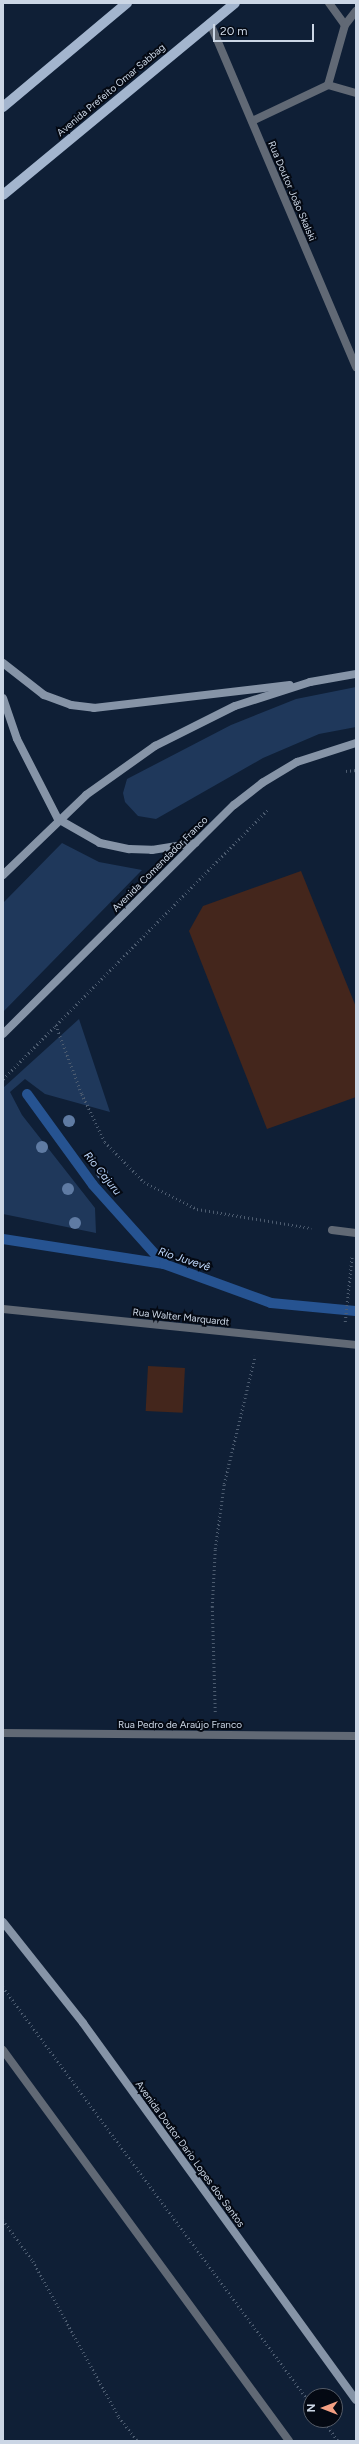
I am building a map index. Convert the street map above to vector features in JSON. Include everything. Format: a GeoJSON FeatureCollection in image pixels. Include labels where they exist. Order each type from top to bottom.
{"type":"FeatureCollection","features":[{"type":"Feature","properties":{"kind":"main road"},"geometry":{"type":"LineString","coordinates":[[3,107],[127,3]]}},
{"type":"Feature","properties":{"kind":"main road","name":"Avenida Prefeito Omar Sabbag"},"geometry":{"type":"LineString","coordinates":[[3,195],[235,3]]}},
{"type":"Feature","properties":{"kind":"main road"},"geometry":{"type":"LineString","coordinates":[[3,663],[44,695],[71,705],[94,708],[310,682],[356,674]]}},
{"type":"Feature","properties":{"kind":"main road"},"geometry":{"type":"LineString","coordinates":[[3,875],[58,818],[119,770],[154,746],[196,723],[235,706],[310,682]]}},
{"type":"Feature","properties":{"kind":"main road"},"geometry":{"type":"LineString","coordinates":[[3,698],[20,746],[58,818],[100,843],[129,849],[152,850],[195,843]]}},
{"type":"Feature","properties":{"kind":"main road","name":"Avenida Comendador Franco"},"geometry":{"type":"LineString","coordinates":[[3,1034],[195,843],[262,782],[297,762],[356,743]]}},
{"type":"Feature","properties":{"kind":"main road","name":"Avenida Doutor Dario Lopes dos Santos"},"geometry":{"type":"LineString","coordinates":[[3,1922],[83,2023],[356,2400]]}},
{"type":"Feature","properties":{"kind":"street"},"geometry":{"type":"LineString","coordinates":[[329,3],[345,25]]}},
{"type":"Feature","properties":{"kind":"street"},"geometry":{"type":"LineString","coordinates":[[328,85],[345,25],[356,10]]}},
{"type":"Feature","properties":{"kind":"street","name":"Rua Doutor João Skalski"},"geometry":{"type":"LineString","coordinates":[[210,23],[356,367]]}},
{"type":"Feature","properties":{"kind":"street"},"geometry":{"type":"LineString","coordinates":[[252,121],[328,85],[356,93]]}},
{"type":"Feature","properties":{"kind":"street"},"geometry":{"type":"LineString","coordinates":[[332,1230],[356,1233]]}},
{"type":"Feature","properties":{"kind":"street","name":"Rua Walter Marquardt"},"geometry":{"type":"LineString","coordinates":[[3,1309],[356,1345]]}},
{"type":"Feature","properties":{"kind":"street","name":"Rua Pedro de Araújo Franco"},"geometry":{"type":"LineString","coordinates":[[3,1734],[356,1736]]}},
{"type":"Feature","properties":{"kind":"street"},"geometry":{"type":"LineString","coordinates":[[3,2050],[289,2441]]}},
{"type":"Feature","properties":{"kind":"path"},"geometry":{"type":"LineString","coordinates":[[343,772],[356,770]]}},
{"type":"Feature","properties":{"kind":"path"},"geometry":{"type":"LineString","coordinates":[[3,1079],[272,805]]}},
{"type":"Feature","properties":{"kind":"path"},"geometry":{"type":"LineString","coordinates":[[56,1025],[82,1094],[105,1142],[144,1182],[197,1209],[265,1222],[332,1230]]}},
{"type":"Feature","properties":{"kind":"path"},"geometry":{"type":"LineString","coordinates":[[346,1311],[351,1271]]}},
{"type":"Feature","properties":{"kind":"path"},"geometry":{"type":"LineString","coordinates":[[216,1735],[212,1606],[215,1549],[224,1484],[260,1335]]}},
{"type":"Feature","properties":{"kind":"path"},"geometry":{"type":"LineString","coordinates":[[3,1987],[303,2393]]}},
{"type":"Feature","properties":{"kind":"path"},"geometry":{"type":"LineString","coordinates":[[3,2220],[33,2261],[119,2417],[138,2441]]}},
{"type":"Feature","properties":{"kind":"path"},"geometry":{"type":"LineString","coordinates":[[329,2428],[338,2441]]}},
{"type":"Feature","properties":{"kind":"shaded area"},"geometry":{"type":"Polygon","coordinates":[[[356,687],[356,727],[319,734],[263,758],[156,819],[138,816],[125,802],[123,793],[127,779],[231,725],[296,699],[356,687]]]}},
{"type":"Feature","properties":{"kind":"shaded area"},"geometry":{"type":"Polygon","coordinates":[[[62,843],[99,862],[142,870],[3,1012],[3,903],[62,843]]]}},
{"type":"Feature","properties":{"kind":"shaded area"},"geometry":{"type":"Polygon","coordinates":[[[79,1019],[110,1112],[45,1094],[25,1079],[10,1092],[22,1115],[95,1208],[96,1233],[3,1214],[3,1088],[79,1019]]]}},
{"type":"Feature","properties":{"kind":"building"},"geometry":{"type":"Polygon","coordinates":[[[301,871],[356,1007],[356,1097],[267,1129],[189,931],[203,906],[301,871]]]}},
{"type":"Feature","properties":{"kind":"building"},"geometry":{"type":"Polygon","coordinates":[[[148,1366],[185,1368],[183,1413],[146,1411],[148,1366]]]}},
{"type":"Feature","properties":{"kind":"waterway","name":"Rio Cajuru"},"geometry":{"type":"LineString","coordinates":[[27,1094],[93,1185],[164,1264]]}},
{"type":"Feature","properties":{"kind":"waterway","name":"Rio Juvevê"},"geometry":{"type":"LineString","coordinates":[[3,1239],[164,1264],[271,1303],[356,1311]]}}]}
